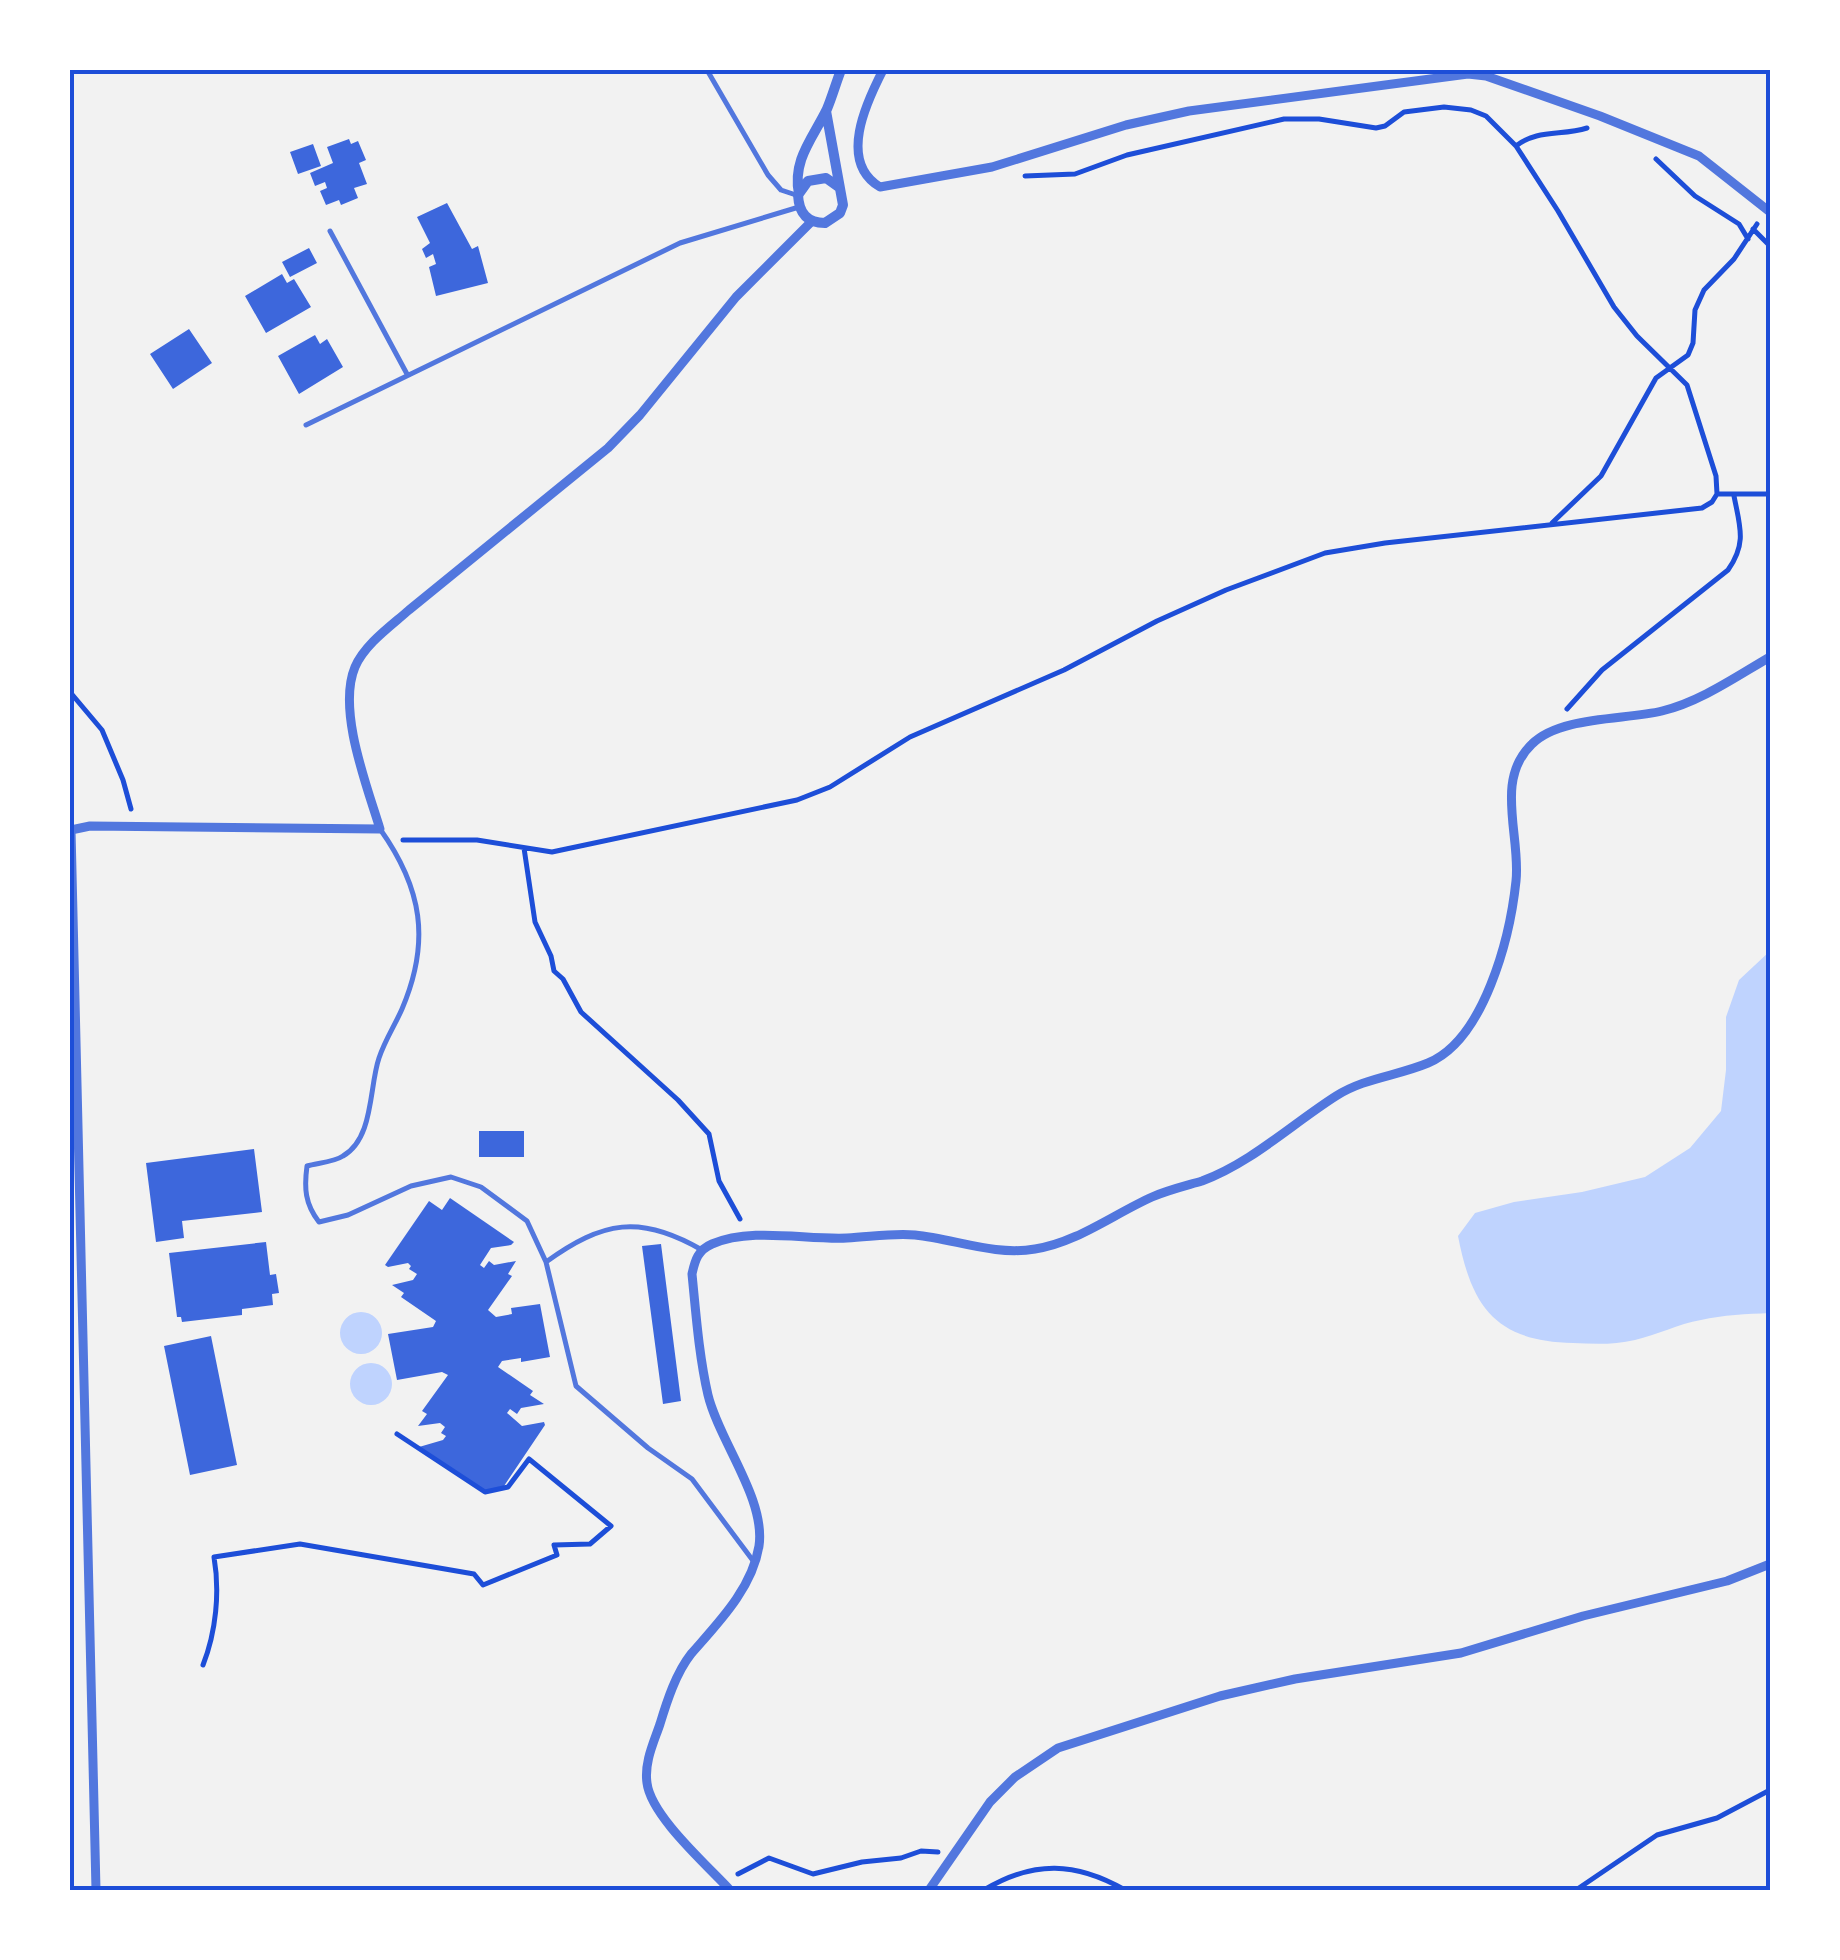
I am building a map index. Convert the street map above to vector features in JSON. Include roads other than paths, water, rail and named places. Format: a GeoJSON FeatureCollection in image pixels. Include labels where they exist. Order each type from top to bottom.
{"type":"FeatureCollection","features":[{"type":"Feature","properties":{"kind":"street"},"geometry":{"type":"LineString","coordinates":[[812,221],[799,199],[796,178],[801,157],[826,110],[841,70]]}},
{"type":"Feature","properties":{"kind":"street"},"geometry":{"type":"LineString","coordinates":[[884,70],[866,105],[859,156],[862,170],[880,187],[992,166],[1126,125],[1188,111],[1456,75],[1486,76],[1699,156],[1770,212]]}},
{"type":"Feature","properties":{"kind":"street"},"geometry":{"type":"LineString","coordinates":[[812,221],[825,223],[840,214],[844,196],[826,110]]}},
{"type":"Feature","properties":{"kind":"street"},"geometry":{"type":"LineString","coordinates":[[799,199],[808,181],[817,178],[834,182],[840,188]]}},
{"type":"Feature","properties":{"kind":"street"},"geometry":{"type":"LineString","coordinates":[[96,1890],[70,829],[380,829],[355,740],[349,703],[357,663],[378,637],[409,610],[608,448],[640,415],[736,297],[812,221]]}},
{"type":"Feature","properties":{"kind":"street"},"geometry":{"type":"LineString","coordinates":[[726,1886],[655,1805],[647,1784],[648,1761],[668,1699],[687,1659],[720,1623],[742,1588],[759,1543],[748,1490],[709,1397],[692,1274],[702,1250],[714,1243],[765,1237],[914,1235],[996,1250],[1038,1249],[1075,1236],[1155,1195],[1225,1172],[1340,1094],[1374,1078],[1426,1064],[1449,1053],[1479,1016],[1510,914],[1516,878],[1511,790],[1517,762],[1534,742],[1557,729],[1665,711],[1770,657]]}},
{"type":"Feature","properties":{"kind":"street"},"geometry":{"type":"LineString","coordinates":[[928,1890],[990,1802],[1015,1777],[1058,1748],[1220,1696],[1461,1653],[1582,1616],[1727,1581],[1770,1564]]}},
{"type":"Feature","properties":{"kind":"lane"},"geometry":{"type":"LineString","coordinates":[[708,70],[768,175],[781,190],[799,199]]}},
{"type":"Feature","properties":{"kind":"lane"},"geometry":{"type":"LineString","coordinates":[[306,425],[680,243],[799,199]]}},
{"type":"Feature","properties":{"kind":"lane"},"geometry":{"type":"LineString","coordinates":[[330,231],[407,374]]}},
{"type":"Feature","properties":{"kind":"lane"},"geometry":{"type":"LineString","coordinates":[[380,829],[411,880],[419,910],[416,964],[402,1010],[379,1058],[368,1118],[356,1145],[342,1158],[307,1166],[304,1187],[309,1209],[318,1222],[335,1219],[412,1186],[451,1177],[481,1187],[528,1221],[546,1262],[576,1386],[648,1448],[692,1479],[754,1562]]}},
{"type":"Feature","properties":{"kind":"lane"},"geometry":{"type":"LineString","coordinates":[[546,1262],[590,1236],[630,1224],[676,1237],[702,1250]]}},
{"type":"Feature","properties":{"kind":"water"},"geometry":{"type":"Polygon","coordinates":[[[1770,951],[1770,1313],[1709,1318],[1612,1343],[1547,1341],[1507,1328],[1480,1301],[1458,1236],[1475,1213],[1645,1177],[1690,1148],[1721,1111],[1726,1017],[1739,980],[1770,951]]]}},
{"type":"Feature","properties":{"kind":"water"},"geometry":{"type":"Polygon","coordinates":[[[361,1312],[376,1318],[382,1333],[376,1348],[361,1354],[346,1348],[340,1333],[346,1318],[361,1312]]]}},
{"type":"Feature","properties":{"kind":"water"},"geometry":{"type":"Polygon","coordinates":[[[371,1363],[386,1369],[392,1384],[386,1399],[371,1405],[356,1399],[350,1384],[356,1369],[371,1363]]]}}]}
